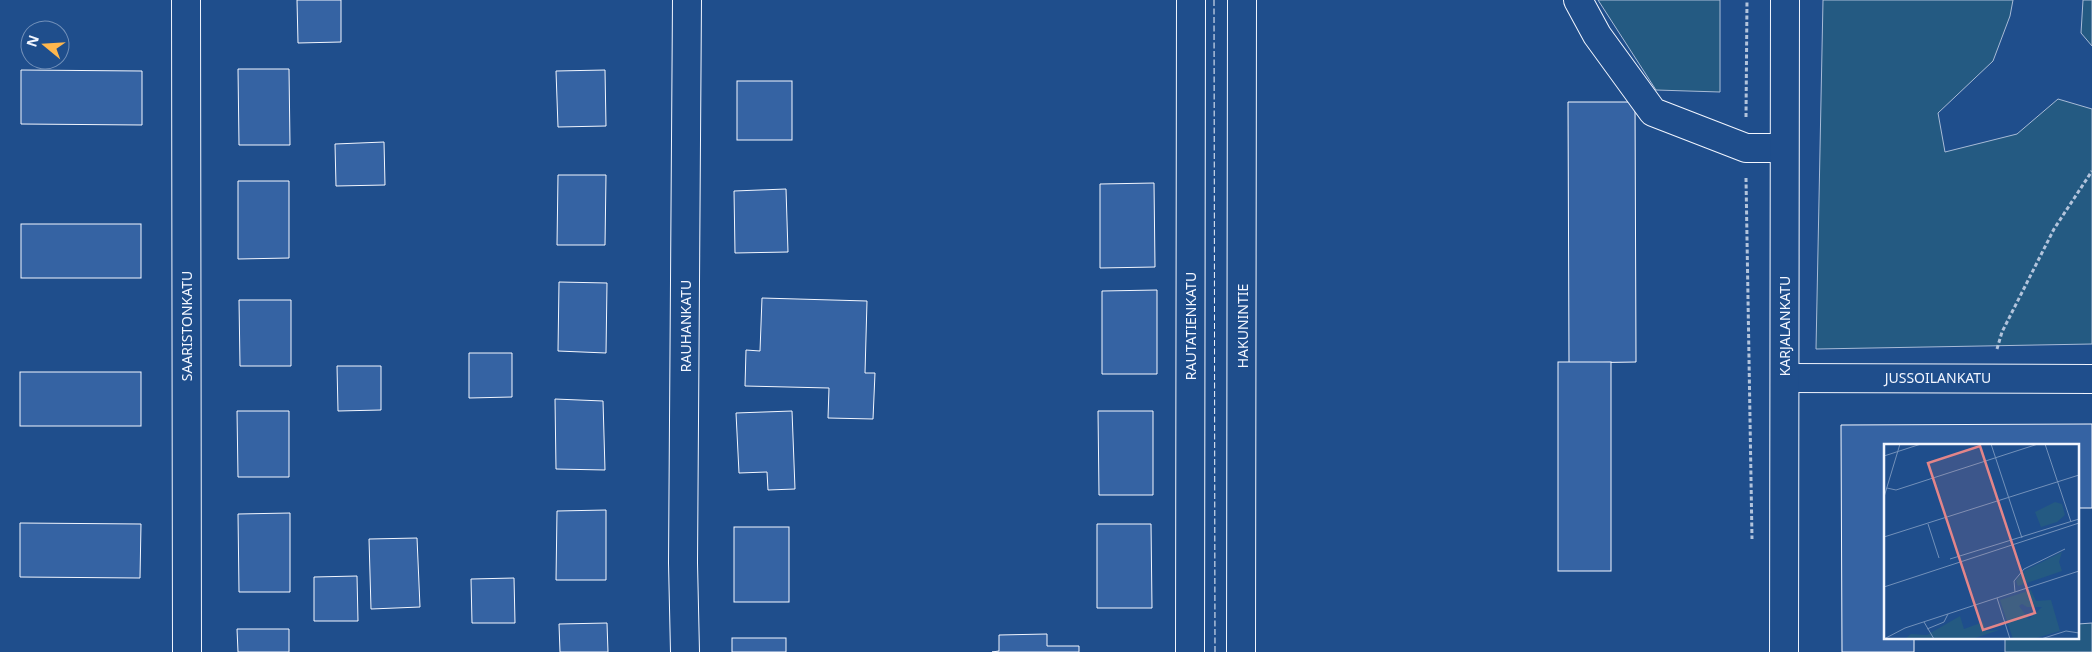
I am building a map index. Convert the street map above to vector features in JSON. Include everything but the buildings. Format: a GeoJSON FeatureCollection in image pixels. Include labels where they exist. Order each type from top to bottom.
{"type":"FeatureCollection","features":[{"type":"Feature","properties":{"kind":"main road","name":"SAARISTONKATU"},"geometry":{"type":"LineString","coordinates":[[186,0],[187,652]]}},
{"type":"Feature","properties":{"kind":"main road","name":"RAUHANKATU"},"geometry":{"type":"LineString","coordinates":[[685,652],[683,553],[687,0]]}},
{"type":"Feature","properties":{"kind":"main road","name":"RAUTATIENKATU"},"geometry":{"type":"LineString","coordinates":[[1190,652],[1191,0]]}},
{"type":"Feature","properties":{"kind":"main road","name":"HAKUNINTIE"},"geometry":{"type":"LineString","coordinates":[[1241,652],[1242,0]]}},
{"type":"Feature","properties":{"kind":"main road"},"geometry":{"type":"LineString","coordinates":[[1578,0],[1597,35],[1653,112],[1746,148],[1784,148]]}},
{"type":"Feature","properties":{"kind":"main road","name":"KARJALANKATU"},"geometry":{"type":"LineString","coordinates":[[1784,652],[1785,0]]}},
{"type":"Feature","properties":{"kind":"main road","name":"JUSSOILANKATU"},"geometry":{"type":"LineString","coordinates":[[1785,378],[2092,378]]}},
{"type":"Feature","properties":{"kind":"path"},"geometry":{"type":"LineString","coordinates":[[1747,0],[1746,148],[1752,543]]}},
{"type":"Feature","properties":{"kind":"path"},"geometry":{"type":"LineString","coordinates":[[1986,378],[2002,332],[2054,229],[2092,171]]}},
{"type":"Feature","properties":{"kind":"shaded area"},"geometry":{"type":"Polygon","coordinates":[[[1598,0],[1720,0],[1720,92],[1656,90],[1598,0]]]}},
{"type":"Feature","properties":{"kind":"shaded area"},"geometry":{"type":"Polygon","coordinates":[[[1823,0],[2013,0],[2010,16],[1993,61],[1938,113],[1945,152],[2017,134],[2058,99],[2092,109],[2092,344],[1816,349],[1823,0]]]}},
{"type":"Feature","properties":{"kind":"shaded area"},"geometry":{"type":"Polygon","coordinates":[[[2083,0],[2092,0],[2092,46],[2081,33],[2083,0]]]}},
{"type":"Feature","properties":{"kind":"shaded area"},"geometry":{"type":"Polygon","coordinates":[[[2092,623],[2092,652],[2005,652],[2005,640],[2080,640],[2080,624],[2092,623]]]}},
{"type":"Feature","properties":{"kind":"fence"},"geometry":{"type":"LineString","coordinates":[[1214,0],[1215,652]]}}]}
